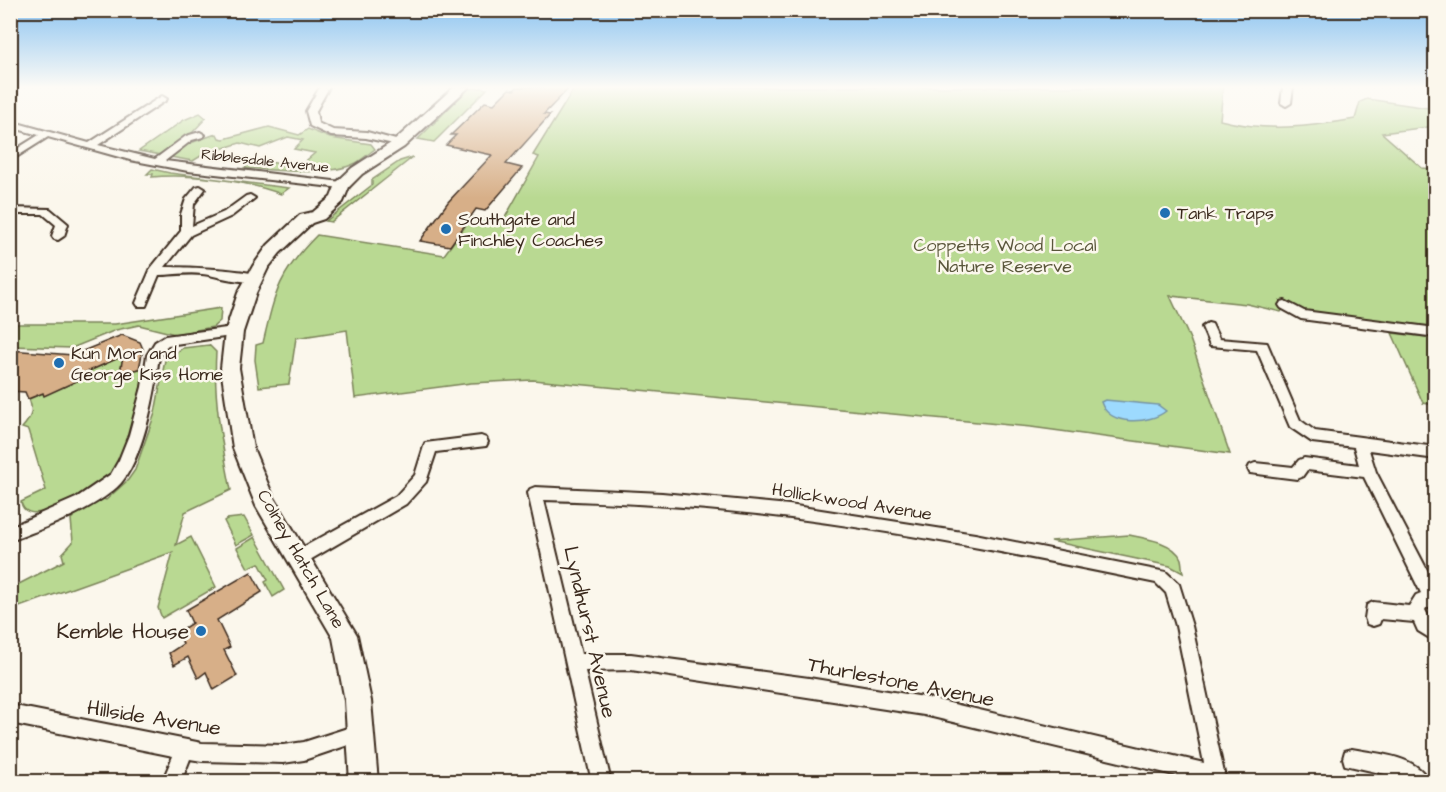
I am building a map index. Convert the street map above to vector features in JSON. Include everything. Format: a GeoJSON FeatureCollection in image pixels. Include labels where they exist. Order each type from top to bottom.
{"type":"FeatureCollection","features":[{"type":"Feature","properties":{"kind":"main road"},"geometry":{"type":"LineString","coordinates":[[342,185],[364,176],[393,158],[399,144],[421,124]]}},
{"type":"Feature","properties":{"kind":"main road","name":"Colney Hatch Lane"},"geometry":{"type":"LineString","coordinates":[[342,185],[338,199],[318,216],[306,219],[274,249],[255,277],[234,332],[230,368],[243,448],[264,500],[297,559],[345,635],[358,701],[364,782]]}},
{"type":"Feature","properties":{"kind":"street","name":"Ribblesdale Avenue"},"geometry":{"type":"LineString","coordinates":[[10,124],[89,147],[188,168],[342,185]]}},
{"type":"Feature","properties":{"kind":"street"},"geometry":{"type":"LineString","coordinates":[[89,147],[124,124]]}},
{"type":"Feature","properties":{"kind":"street"},"geometry":{"type":"LineString","coordinates":[[313,124],[331,133],[366,135],[399,144]]}},
{"type":"Feature","properties":{"kind":"street"},"geometry":{"type":"LineString","coordinates":[[10,158],[45,135]]}},
{"type":"Feature","properties":{"kind":"street"},"geometry":{"type":"LineString","coordinates":[[157,162],[189,138],[200,135]]}},
{"type":"Feature","properties":{"kind":"street"},"geometry":{"type":"LineString","coordinates":[[187,232],[186,207],[191,197],[200,189]]}},
{"type":"Feature","properties":{"kind":"street"},"geometry":{"type":"LineString","coordinates":[[142,303],[155,271],[187,232],[228,214],[250,198]]}},
{"type":"Feature","properties":{"kind":"street"},"geometry":{"type":"LineString","coordinates":[[10,212],[46,211],[62,224],[58,236]]}},
{"type":"Feature","properties":{"kind":"street"},"geometry":{"type":"LineString","coordinates":[[155,271],[202,270],[222,275],[255,277]]}},
{"type":"Feature","properties":{"kind":"street"},"geometry":{"type":"LineString","coordinates":[[1285,305],[1302,315],[1436,333]]}},
{"type":"Feature","properties":{"kind":"street"},"geometry":{"type":"LineString","coordinates":[[1208,327],[1215,342],[1262,346],[1294,423],[1312,436],[1436,453]]}},
{"type":"Feature","properties":{"kind":"street"},"geometry":{"type":"LineString","coordinates":[[10,534],[99,492],[116,479],[125,464],[141,416],[149,386],[153,353],[159,345],[165,341],[234,332]]}},
{"type":"Feature","properties":{"kind":"street"},"geometry":{"type":"LineString","coordinates":[[297,559],[401,500],[421,478],[430,447],[481,442]]}},
{"type":"Feature","properties":{"kind":"street"},"geometry":{"type":"LineString","coordinates":[[1360,444],[1369,472],[1434,600],[1419,602],[1416,610],[1424,625],[1436,634]]}},
{"type":"Feature","properties":{"kind":"street"},"geometry":{"type":"LineString","coordinates":[[1255,469],[1297,473],[1304,464],[1369,472]]}},
{"type":"Feature","properties":{"kind":"street","name":"Hollickwood Avenue"},"geometry":{"type":"LineString","coordinates":[[535,493],[608,495],[788,510],[1015,547],[1160,577],[1173,589],[1184,626],[1216,778]]}},
{"type":"Feature","properties":{"kind":"street","name":"Lyndhurst Avenue"},"geometry":{"type":"LineString","coordinates":[[535,493],[602,782]]}},
{"type":"Feature","properties":{"kind":"street"},"geometry":{"type":"LineString","coordinates":[[1373,618],[1373,610],[1417,615]]}},
{"type":"Feature","properties":{"kind":"street","name":"Thurlestone Avenue"},"geometry":{"type":"LineString","coordinates":[[574,663],[631,662],[924,706],[1216,778]]}},
{"type":"Feature","properties":{"kind":"street","name":"Hillside Avenue"},"geometry":{"type":"LineString","coordinates":[[10,714],[185,750],[283,754],[304,752],[360,733]]}},
{"type":"Feature","properties":{"kind":"street"},"geometry":{"type":"LineString","coordinates":[[171,782],[185,750]]}},
{"type":"Feature","properties":{"kind":"street"},"geometry":{"type":"LineString","coordinates":[[1352,758],[1402,768],[1420,782]]}},
{"type":"Feature","properties":{"kind":"green space"},"geometry":{"type":"Polygon","coordinates":[[[178,124],[200,124],[190,135],[161,155],[139,151],[178,124]]]}},
{"type":"Feature","properties":{"kind":"green space"},"geometry":{"type":"Polygon","coordinates":[[[433,124],[452,124],[434,142],[418,139],[433,124]]]}},
{"type":"Feature","properties":{"kind":"green space","name":"Coppetts Wood Local Nature Reserve"},"geometry":{"type":"Polygon","coordinates":[[[552,124],[1237,124],[1288,127],[1321,124],[1435,124],[1435,126],[1382,133],[1422,168],[1435,169],[1435,331],[1283,309],[1281,312],[1247,304],[1170,296],[1190,339],[1230,454],[1031,427],[533,380],[471,383],[355,398],[347,330],[296,338],[289,384],[259,387],[255,360],[256,345],[263,343],[275,296],[286,272],[317,235],[444,255],[472,217],[503,221],[539,157],[533,155],[552,124]]]}},
{"type":"Feature","properties":{"kind":"green space"},"geometry":{"type":"Polygon","coordinates":[[[269,127],[299,135],[308,129],[330,138],[371,144],[375,149],[356,163],[331,170],[317,171],[244,168],[253,161],[276,163],[295,170],[315,153],[294,149],[303,140],[288,137],[260,148],[240,143],[204,154],[193,161],[170,157],[185,145],[213,135],[217,134],[219,138],[224,139],[269,127]]]}},
{"type":"Feature","properties":{"kind":"green space"},"geometry":{"type":"Polygon","coordinates":[[[413,157],[331,222],[326,221],[372,185],[372,180],[400,161],[413,157]]]}},
{"type":"Feature","properties":{"kind":"green space"},"geometry":{"type":"Polygon","coordinates":[[[152,169],[289,188],[281,194],[252,185],[217,179],[182,176],[152,177],[153,174],[147,174],[152,169]]]}},
{"type":"Feature","properties":{"kind":"green space"},"geometry":{"type":"Polygon","coordinates":[[[221,308],[220,321],[213,327],[175,334],[139,325],[116,330],[72,348],[11,346],[11,324],[115,324],[221,308]]]}},
{"type":"Feature","properties":{"kind":"green space"},"geometry":{"type":"Polygon","coordinates":[[[1392,333],[1435,338],[1435,405],[1423,403],[1392,333]]]}},
{"type":"Feature","properties":{"kind":"green space"},"geometry":{"type":"Polygon","coordinates":[[[209,345],[216,352],[217,404],[231,490],[185,512],[176,545],[191,537],[216,587],[162,618],[158,608],[173,552],[11,610],[11,588],[64,561],[62,554],[73,542],[71,519],[83,508],[103,499],[106,500],[128,480],[135,470],[155,413],[165,360],[183,348],[209,345]]]}},
{"type":"Feature","properties":{"kind":"green space"},"geometry":{"type":"Polygon","coordinates":[[[123,356],[120,373],[145,368],[132,424],[118,466],[103,482],[73,500],[47,511],[36,513],[26,511],[21,502],[46,490],[28,430],[22,428],[31,414],[29,399],[81,379],[80,375],[123,356]]]}},
{"type":"Feature","properties":{"kind":"green space"},"geometry":{"type":"Polygon","coordinates":[[[244,517],[254,535],[236,545],[224,521],[244,517]]]}},
{"type":"Feature","properties":{"kind":"green space"},"geometry":{"type":"Polygon","coordinates":[[[1129,535],[1172,548],[1181,559],[1183,573],[1170,566],[1051,541],[1129,535]]]}},
{"type":"Feature","properties":{"kind":"green space"},"geometry":{"type":"Polygon","coordinates":[[[255,537],[284,590],[273,597],[265,582],[268,580],[259,563],[248,568],[237,548],[255,537]]]}},
{"type":"Feature","properties":{"kind":"water"},"geometry":{"type":"Polygon","coordinates":[[[1105,400],[1158,405],[1166,411],[1150,419],[1130,421],[1112,416],[1101,402],[1105,400]]]}},
{"type":"Feature","properties":{"kind":"building"},"geometry":{"type":"Polygon","coordinates":[[[462,124],[542,124],[506,164],[522,168],[485,211],[476,209],[450,246],[420,241],[448,202],[492,155],[446,145],[456,135],[451,135],[462,124]]]}},
{"type":"Feature","properties":{"kind":"building","name":"Kun Mor and George Kiss Home"},"geometry":{"type":"Polygon","coordinates":[[[122,335],[140,342],[143,349],[139,369],[120,373],[123,356],[80,375],[81,379],[44,396],[43,393],[28,399],[25,392],[10,391],[10,350],[73,355],[122,335]]]}},
{"type":"Feature","properties":{"kind":"building","name":"Kemble House"},"geometry":{"type":"Polygon","coordinates":[[[251,572],[262,592],[217,620],[230,647],[224,650],[237,676],[214,690],[206,672],[198,678],[188,657],[174,665],[169,653],[183,644],[178,632],[192,623],[186,610],[251,572]]]}},
{"type":"Feature","properties":{"kind":"place","name":"Tank Traps"},"geometry":{"type":"Point","coordinates":[1165,213]}},
{"type":"Feature","properties":{"kind":"place","name":"Southgate and Finchley Coaches"},"geometry":{"type":"Point","coordinates":[446,229]}},
{"type":"Feature","properties":{"kind":"place","name":"Kun Mor and George Kiss Home"},"geometry":{"type":"Point","coordinates":[59,363]}},
{"type":"Feature","properties":{"kind":"place","name":"Kemble House"},"geometry":{"type":"Point","coordinates":[201,631]}}]}
